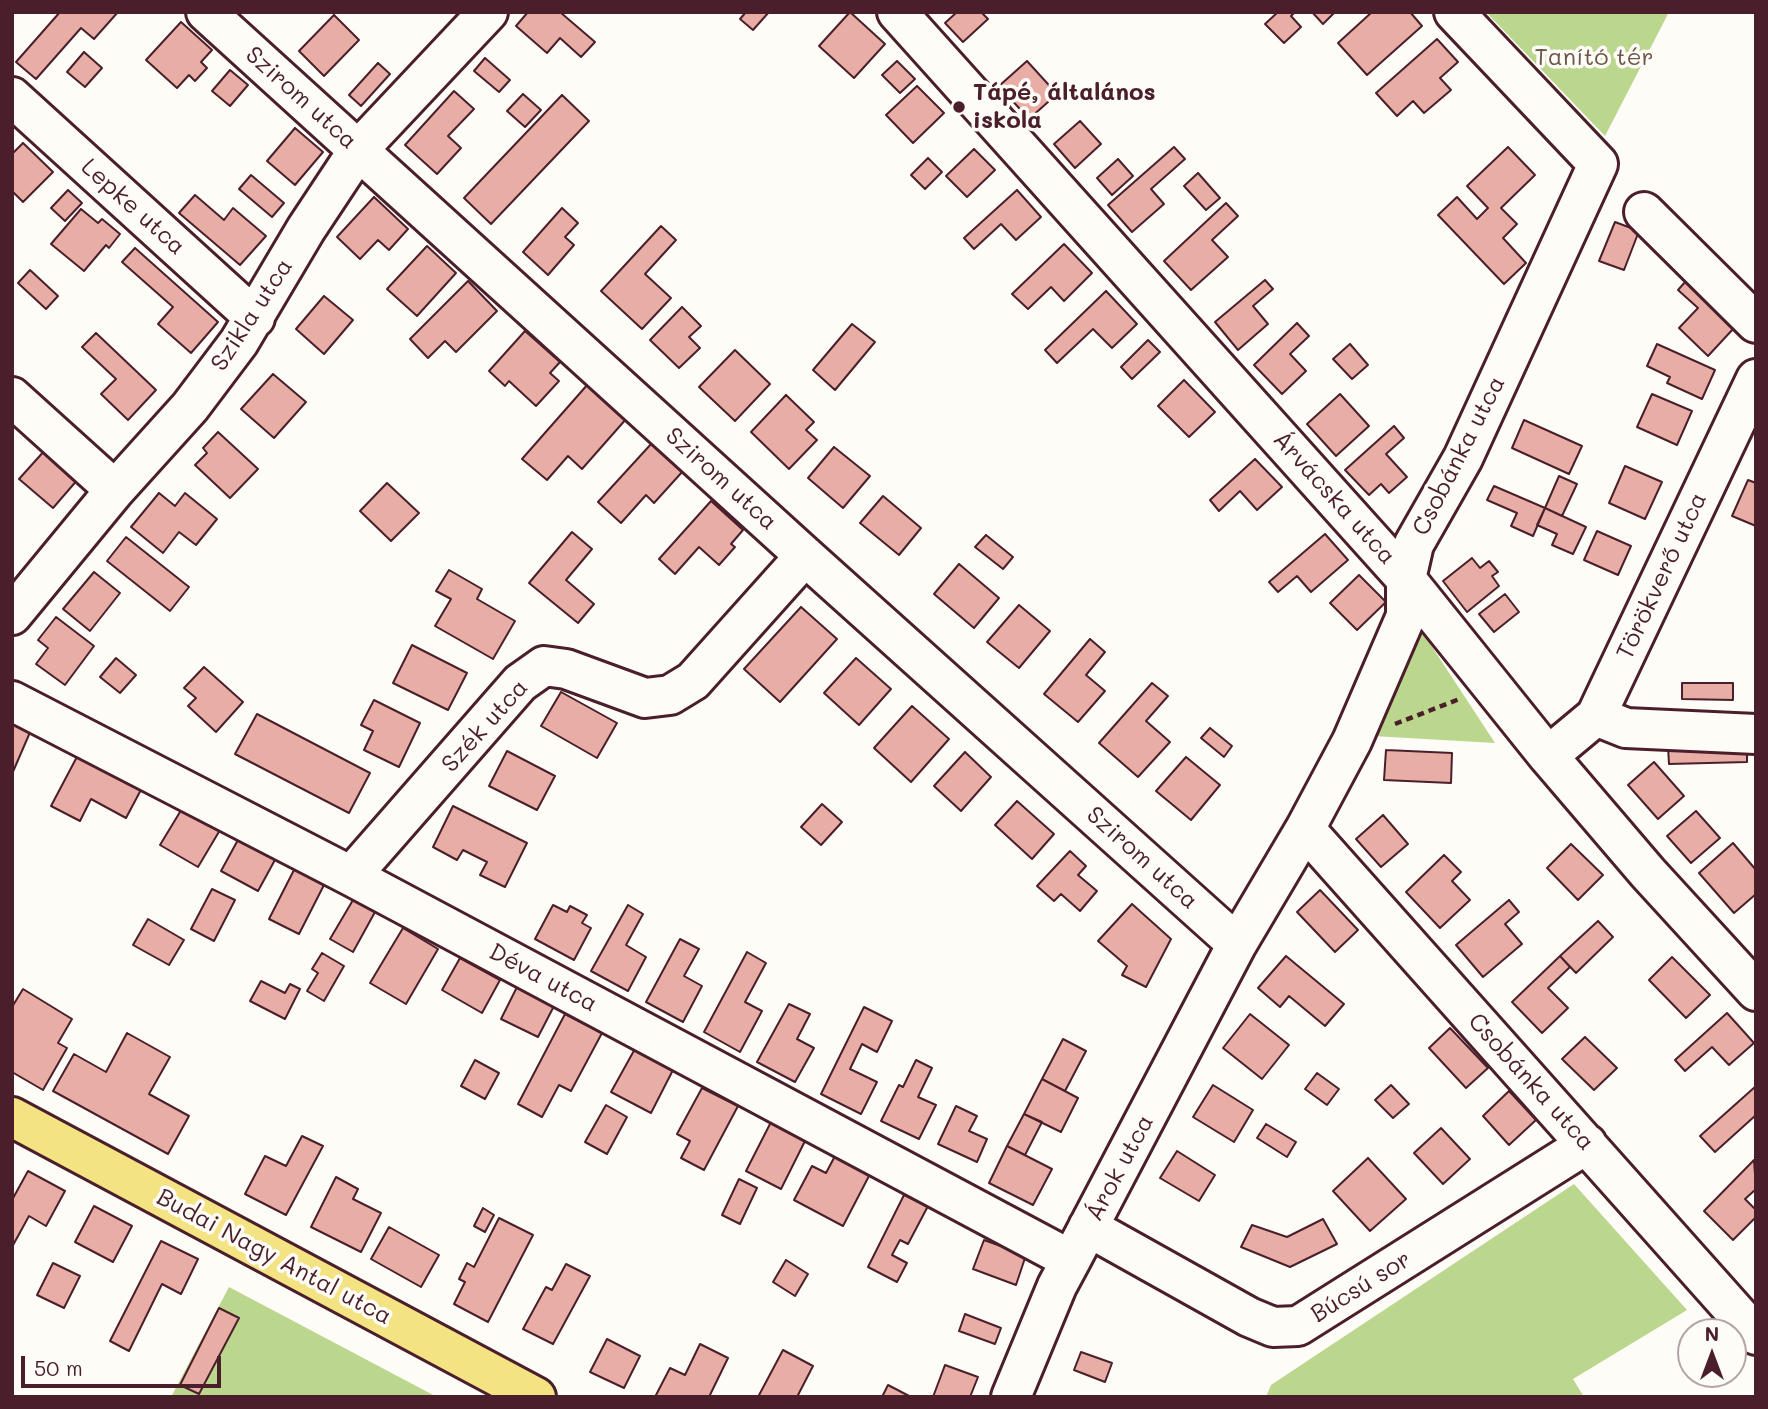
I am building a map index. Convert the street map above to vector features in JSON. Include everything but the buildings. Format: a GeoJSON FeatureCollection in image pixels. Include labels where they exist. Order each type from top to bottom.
{"type":"FeatureCollection","features":[{"type":"Feature","properties":{"kind":"main road","name":"Budai Nagy Antal utca"},"geometry":{"type":"LineString","coordinates":[[12,1117],[536,1397]]}},
{"type":"Feature","properties":{"kind":"street","name":"Szirom utca"},"geometry":{"type":"LineString","coordinates":[[206,12],[1237,944]]}},
{"type":"Feature","properties":{"kind":"street","name":"Szikla utca"},"geometry":{"type":"LineString","coordinates":[[12,615],[115,490],[190,407],[255,318],[306,229],[359,149],[488,12]]}},
{"type":"Feature","properties":{"kind":"street","name":"Csobánka utca"},"geometry":{"type":"LineString","coordinates":[[1237,944],[1305,829],[1352,741],[1406,616],[1406,579],[1414,544],[1463,458],[1598,163],[1454,12]]}},
{"type":"Feature","properties":{"kind":"street","name":"Árvácska utca"},"geometry":{"type":"LineString","coordinates":[[900,13],[1406,579],[1548,756],[1648,873],[1756,991]]}},
{"type":"Feature","properties":{"kind":"street","name":"Lepke utca"},"geometry":{"type":"LineString","coordinates":[[12,97],[255,318]]}},
{"type":"Feature","properties":{"kind":"street"},"geometry":{"type":"LineString","coordinates":[[1644,212],[1756,323]]}},
{"type":"Feature","properties":{"kind":"street","name":"Törökverő utca"},"geometry":{"type":"LineString","coordinates":[[1548,756],[1596,716],[1756,379]]}},
{"type":"Feature","properties":{"kind":"street"},"geometry":{"type":"LineString","coordinates":[[12,397],[115,490]]}},
{"type":"Feature","properties":{"kind":"street","name":"Szék utca"},"geometry":{"type":"LineString","coordinates":[[351,876],[520,683],[544,666],[566,668],[645,698],[670,695],[693,681],[805,556]]}},
{"type":"Feature","properties":{"kind":"street","name":"Déva utca"},"geometry":{"type":"LineString","coordinates":[[12,701],[351,876],[1079,1243]]}},
{"type":"Feature","properties":{"kind":"street"},"geometry":{"type":"LineString","coordinates":[[1596,716],[1626,728],[1756,734]]}},
{"type":"Feature","properties":{"kind":"street","name":"Csobánka utca"},"geometry":{"type":"LineString","coordinates":[[1305,829],[1756,1335]]}},
{"type":"Feature","properties":{"kind":"street","name":"Árok utca"},"geometry":{"type":"LineString","coordinates":[[1011,1397],[1079,1243],[1237,944]]}},
{"type":"Feature","properties":{"kind":"street","name":"Búcsú sor"},"geometry":{"type":"LineString","coordinates":[[1079,1243],[1273,1327],[1298,1326],[1587,1144]]}},
{"type":"Feature","properties":{"kind":"path"},"geometry":{"type":"LineString","coordinates":[[1352,741],[1492,686]]}},
{"type":"Feature","properties":{"kind":"green space","name":"Tanító tér"},"geometry":{"type":"Polygon","coordinates":[[[1486,12],[1669,12],[1605,136],[1486,12]]]}},
{"type":"Feature","properties":{"kind":"green space"},"geometry":{"type":"Polygon","coordinates":[[[1421,630],[1495,743],[1373,736],[1421,630]]]}},
{"type":"Feature","properties":{"kind":"green space"},"geometry":{"type":"Polygon","coordinates":[[[1574,1184],[1687,1310],[1573,1379],[1584,1397],[1266,1397],[1271,1385],[1574,1184]]]}},
{"type":"Feature","properties":{"kind":"green space"},"geometry":{"type":"Polygon","coordinates":[[[229,1287],[437,1397],[171,1397],[229,1287]]]}},
{"type":"Feature","properties":{"kind":"place","name":"Tápé, általános iskola"},"geometry":{"type":"Point","coordinates":[959,107]}}]}
